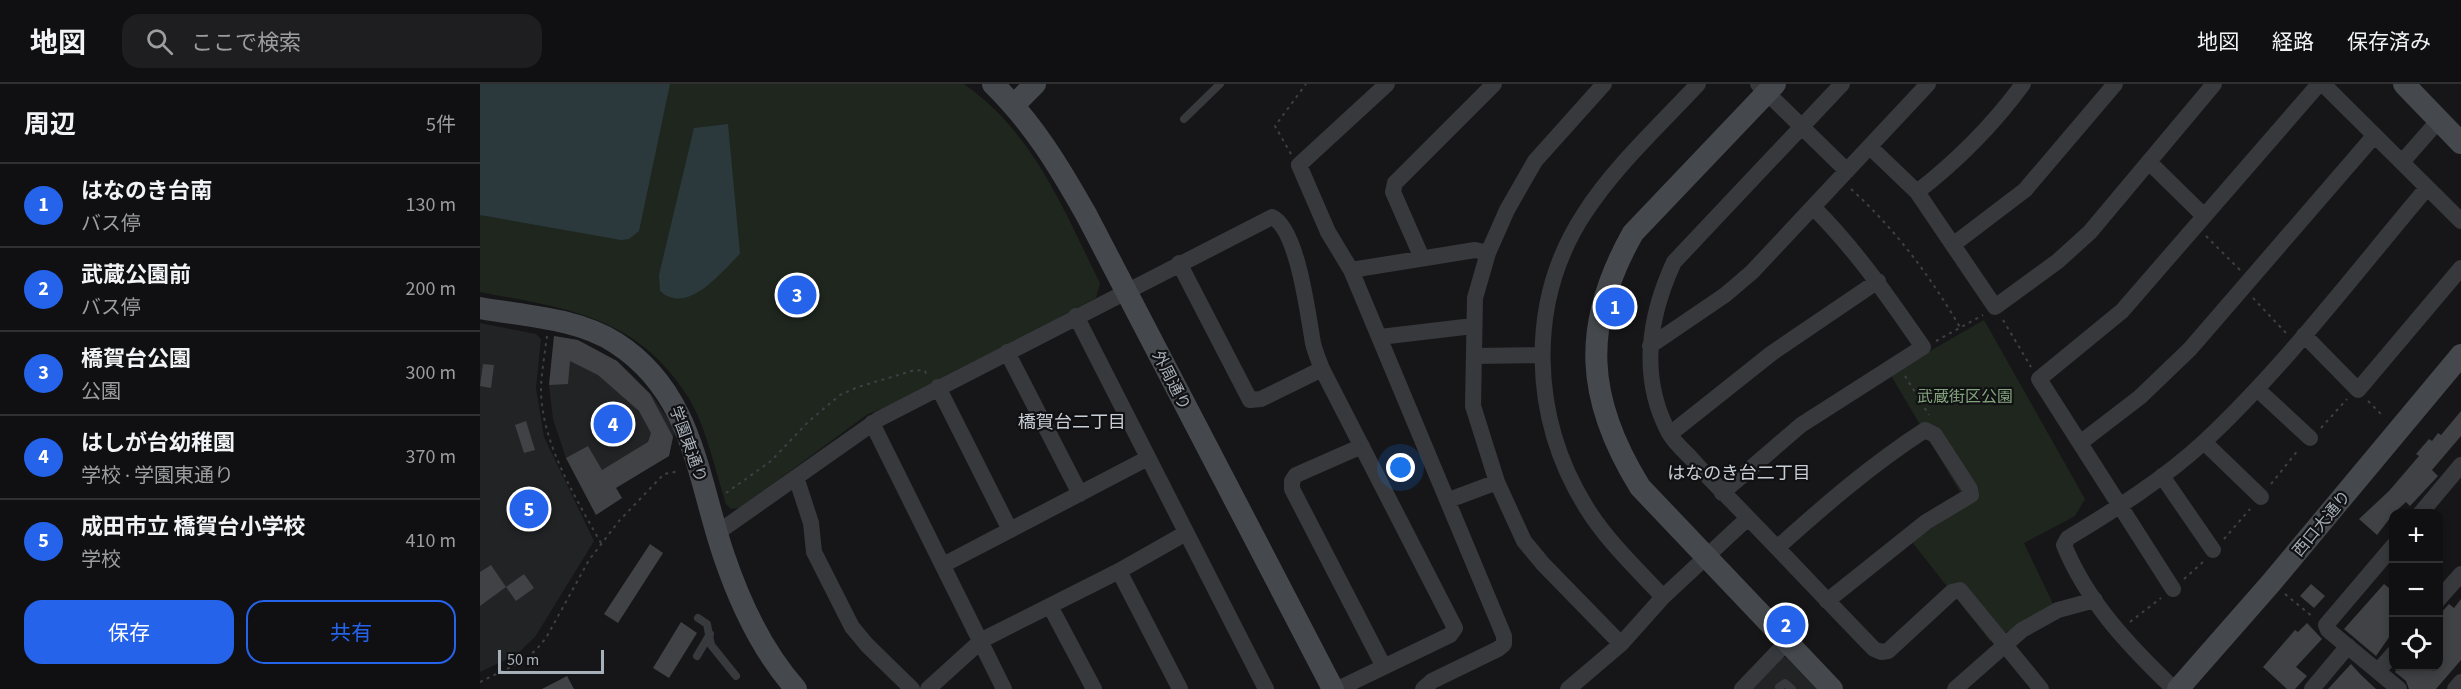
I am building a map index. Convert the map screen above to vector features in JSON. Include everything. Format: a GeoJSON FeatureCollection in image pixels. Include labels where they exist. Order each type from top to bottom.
{"type":"FeatureCollection","features":[{"type":"Feature","properties":{"kind":"street","name":"外周通り"},"geometry":{"type":"LineString","coordinates":[[993,84],[1014,105],[1058,164],[1333,689]]}},
{"type":"Feature","properties":{"kind":"street"},"geometry":{"type":"LineString","coordinates":[[1014,105],[1035,84]]}},
{"type":"Feature","properties":{"kind":"street"},"geometry":{"type":"LineString","coordinates":[[1387,84],[1299,165],[1328,232],[1351,270],[1504,636],[1504,644],[1432,681],[1424,689]]}},
{"type":"Feature","properties":{"kind":"street"},"geometry":{"type":"LineString","coordinates":[[1422,258],[1393,192],[1395,183],[1494,84]]}},
{"type":"Feature","properties":{"kind":"street"},"geometry":{"type":"LineString","coordinates":[[1604,84],[1534,161],[1507,210],[1488,253],[1475,298],[1473,406],[1497,482],[1524,541],[1550,572],[1621,644]]}},
{"type":"Feature","properties":{"kind":"street"},"geometry":{"type":"LineString","coordinates":[[1663,597],[1603,533],[1570,478],[1552,432],[1540,355],[1553,280],[1562,254],[1582,216],[1622,165],[1698,84]]}},
{"type":"Feature","properties":{"kind":"street"},"geometry":{"type":"LineString","coordinates":[[1842,84],[1674,262],[1653,319],[1650,346],[1651,376],[1658,406],[1670,434],[1722,493],[1874,649],[1881,652],[1888,651],[1952,592],[1960,590],[2041,689]]}},
{"type":"Feature","properties":{"kind":"street"},"geometry":{"type":"LineString","coordinates":[[1650,346],[1716,302],[1752,272],[1928,84]]}},
{"type":"Feature","properties":{"kind":"street"},"geometry":{"type":"LineString","coordinates":[[1917,192],[1977,139],[2023,84]]}},
{"type":"Feature","properties":{"kind":"street"},"geometry":{"type":"LineString","coordinates":[[1954,244],[2025,190],[2115,84]]}},
{"type":"Feature","properties":{"kind":"street"},"geometry":{"type":"LineString","coordinates":[[2173,589],[2038,379],[2122,311],[2321,84],[2403,161],[2461,221]]}},
{"type":"Feature","properties":{"kind":"street"},"geometry":{"type":"LineString","coordinates":[[2404,84],[2461,143]]}},
{"type":"Feature","properties":{"kind":"street"},"geometry":{"type":"LineString","coordinates":[[1870,147],[1917,192],[1995,307],[2058,261],[2090,232],[2212,85]]}},
{"type":"Feature","properties":{"kind":"street"},"geometry":{"type":"LineString","coordinates":[[1832,689],[1640,487],[1619,454],[1607,424],[1598,381],[1596,344],[1605,295],[1619,258],[1633,233],[1767,87],[1844,175]]}},
{"type":"Feature","properties":{"kind":"street"},"geometry":{"type":"LineString","coordinates":[[2403,161],[2439,120]]}},
{"type":"Feature","properties":{"kind":"street"},"geometry":{"type":"LineString","coordinates":[[2080,443],[2167,373],[2374,136]]}},
{"type":"Feature","properties":{"kind":"street"},"geometry":{"type":"LineString","coordinates":[[2150,162],[2200,221]]}},
{"type":"Feature","properties":{"kind":"street"},"geometry":{"type":"LineString","coordinates":[[2174,689],[2118,632],[2095,600],[2064,545],[2068,538],[2121,506],[2204,442],[2257,389],[2427,188]]}},
{"type":"Feature","properties":{"kind":"street"},"geometry":{"type":"LineString","coordinates":[[1722,493],[1781,440],[1896,362],[1923,347],[1878,281],[1844,237],[1813,207]]}},
{"type":"Feature","properties":{"kind":"street"},"geometry":{"type":"LineString","coordinates":[[717,533],[872,423],[1126,290],[1272,217],[1277,219],[1289,241],[1306,290],[1313,345],[1322,369],[1455,628],[1450,635],[1338,689]]}},
{"type":"Feature","properties":{"kind":"street"},"geometry":{"type":"LineString","coordinates":[[1351,270],[1475,250],[1488,253]]}},
{"type":"Feature","properties":{"kind":"street"},"geometry":{"type":"LineString","coordinates":[[1179,263],[1250,400],[1261,399],[1322,369]]}},
{"type":"Feature","properties":{"kind":"street"},"geometry":{"type":"LineString","coordinates":[[2300,339],[2358,390],[2461,268]]}},
{"type":"Feature","properties":{"kind":"street"},"geometry":{"type":"LineString","coordinates":[[1670,434],[1772,353],[1878,281]]}},
{"type":"Feature","properties":{"kind":"street","name":"学園東通り"},"geometry":{"type":"LineString","coordinates":[[480,308],[574,325],[616,343],[657,378],[675,404],[689,436],[717,533],[747,613],[796,689]]}},
{"type":"Feature","properties":{"kind":"street"},"geometry":{"type":"LineString","coordinates":[[1076,316],[1266,689]]}},
{"type":"Feature","properties":{"kind":"street"},"geometry":{"type":"LineString","coordinates":[[1380,337],[1473,326]]}},
{"type":"Feature","properties":{"kind":"street"},"geometry":{"type":"LineString","coordinates":[[1007,352],[1080,494]]}},
{"type":"Feature","properties":{"kind":"street"},"geometry":{"type":"LineString","coordinates":[[1474,356],[1540,355]]}},
{"type":"Feature","properties":{"kind":"street","name":"西口大通り"},"geometry":{"type":"LineString","coordinates":[[2178,689],[2271,583],[2461,355]]}},
{"type":"Feature","properties":{"kind":"street"},"geometry":{"type":"LineString","coordinates":[[938,387],[1010,530]]}},
{"type":"Feature","properties":{"kind":"street"},"geometry":{"type":"LineString","coordinates":[[2257,389],[2310,438]]}},
{"type":"Feature","properties":{"kind":"street"},"geometry":{"type":"LineString","coordinates":[[872,423],[1005,689]]}},
{"type":"Feature","properties":{"kind":"street"},"geometry":{"type":"LineString","coordinates":[[1777,548],[1846,486],[1889,453],[1925,430],[1935,435],[1970,489],[1971,495],[1926,522],[1827,601]]}},
{"type":"Feature","properties":{"kind":"street"},"geometry":{"type":"LineString","coordinates":[[2204,442],[2261,497]]}},
{"type":"Feature","properties":{"kind":"street"},"geometry":{"type":"LineString","coordinates":[[1362,446],[1296,475],[1292,482],[1292,489],[1384,667]]}},
{"type":"Feature","properties":{"kind":"street"},"geometry":{"type":"LineString","coordinates":[[943,565],[1148,458]]}},
{"type":"Feature","properties":{"kind":"street"},"geometry":{"type":"LineString","coordinates":[[2423,509],[2461,465]]}},
{"type":"Feature","properties":{"kind":"street"},"geometry":{"type":"LineString","coordinates":[[2162,476],[2213,550]]}},
{"type":"Feature","properties":{"kind":"street"},"geometry":{"type":"LineString","coordinates":[[796,477],[812,523],[814,552],[852,627],[912,689]]}},
{"type":"Feature","properties":{"kind":"street"},"geometry":{"type":"LineString","coordinates":[[1449,500],[1497,482]]}},
{"type":"Feature","properties":{"kind":"street"},"geometry":{"type":"LineString","coordinates":[[1568,689],[1621,644],[1663,597],[1748,518]]}},
{"type":"Feature","properties":{"kind":"street"},"geometry":{"type":"LineString","coordinates":[[928,689],[982,640],[1186,533]]}},
{"type":"Feature","properties":{"kind":"street"},"geometry":{"type":"LineString","coordinates":[[2389,550],[2326,625],[2328,630],[2398,689]]}},
{"type":"Feature","properties":{"kind":"street"},"geometry":{"type":"LineString","coordinates":[[1119,570],[1180,689]]}},
{"type":"Feature","properties":{"kind":"street"},"geometry":{"type":"LineString","coordinates":[[2443,595],[2461,574]]}},
{"type":"Feature","properties":{"kind":"street"},"geometry":{"type":"LineString","coordinates":[[1955,689],[2007,646],[2022,630],[2058,610],[2095,600]]}},
{"type":"Feature","properties":{"kind":"street"},"geometry":{"type":"LineString","coordinates":[[1050,606],[1094,689]]}},
{"type":"Feature","properties":{"kind":"street"},"geometry":{"type":"LineString","coordinates":[[1742,689],[1786,643]]}},
{"type":"Feature","properties":{"kind":"street"},"geometry":{"type":"LineString","coordinates":[[2312,689],[2348,646]]}},
{"type":"Feature","properties":{"kind":"street"},"geometry":{"type":"LineString","coordinates":[[2378,671],[2389,659]]}},
{"type":"Feature","properties":{"kind":"street"},"geometry":{"type":"LineString","coordinates":[[2455,689],[2461,682]]}},
{"type":"Feature","properties":{"kind":"lane"},"geometry":{"type":"LineString","coordinates":[[1184,119],[1220,84]]}},
{"type":"Feature","properties":{"kind":"lane"},"geometry":{"type":"LineString","coordinates":[[698,618],[707,624],[711,645],[736,676]]}},
{"type":"Feature","properties":{"kind":"lane"},"geometry":{"type":"LineString","coordinates":[[696,656],[710,634]]}},
{"type":"Feature","properties":{"kind":"lane"},"geometry":{"type":"LineString","coordinates":[[1779,687],[1785,683],[1792,689]]}},
{"type":"Feature","properties":{"kind":"path"},"geometry":{"type":"LineString","coordinates":[[1299,165],[1275,126],[1306,84]]}},
{"type":"Feature","properties":{"kind":"path"},"geometry":{"type":"LineString","coordinates":[[1844,175],[1915,259],[1961,329]]}},
{"type":"Feature","properties":{"kind":"path"},"geometry":{"type":"LineString","coordinates":[[2200,221],[2246,283],[2300,339]]}},
{"type":"Feature","properties":{"kind":"path"},"geometry":{"type":"LineString","coordinates":[[1923,347],[1961,329],[1995,307],[2038,379]]}},
{"type":"Feature","properties":{"kind":"path"},"geometry":{"type":"LineString","coordinates":[[547,333],[542,387],[546,424],[562,466],[602,544]]}},
{"type":"Feature","properties":{"kind":"path"},"geometry":{"type":"LineString","coordinates":[[1896,362],[1933,422],[1935,435]]}},
{"type":"Feature","properties":{"kind":"path"},"geometry":{"type":"LineString","coordinates":[[719,499],[771,461],[830,402],[858,387],[915,370]]}},
{"type":"Feature","properties":{"kind":"path"},"geometry":{"type":"LineString","coordinates":[[2118,632],[2173,589],[2213,550],[2310,438],[2358,390],[2383,417]]}},
{"type":"Feature","properties":{"kind":"path"},"geometry":{"type":"LineString","coordinates":[[480,682],[521,662],[536,650],[546,638],[584,569],[639,497],[664,474],[679,471],[685,474]]}},
{"type":"Feature","properties":{"kind":"path"},"geometry":{"type":"LineString","coordinates":[[2288,596],[2326,625]]}},
{"type":"Feature","properties":{"kind":"shaded area"},"geometry":{"type":"Polygon","coordinates":[[[480,84],[670,84],[639,231],[629,239],[621,240],[480,215],[480,84]]]}},
{"type":"Feature","properties":{"kind":"shaded area"},"geometry":{"type":"Polygon","coordinates":[[[728,124],[740,254],[703,289],[682,298],[671,297],[660,291],[659,275],[694,128],[728,124]]]}},
{"type":"Feature","properties":{"kind":"shaded area"},"geometry":{"type":"Polygon","coordinates":[[[480,323],[536,334],[541,339],[536,388],[544,437],[594,541],[535,637],[516,655],[480,672],[480,323]]]}},
{"type":"Feature","properties":{"kind":"shaded area"},"geometry":{"type":"Polygon","coordinates":[[[554,336],[577,340],[617,361],[651,394],[675,429],[669,456],[616,487],[622,498],[596,515],[566,458],[553,419],[549,385],[554,336]]]}},
{"type":"Feature","properties":{"kind":"shaded area"},"geometry":{"type":"Polygon","coordinates":[[[1786,657],[1817,689],[1749,689],[1779,659],[1786,657]]]}},
{"type":"Feature","properties":{"kind":"green space"},"geometry":{"type":"Polygon","coordinates":[[[480,84],[964,84],[1010,125],[1044,174],[1100,283],[1096,298],[889,406],[868,414],[740,508],[731,509],[726,504],[705,434],[694,408],[668,370],[646,348],[622,332],[597,320],[542,304],[480,292],[480,84]]]}},
{"type":"Feature","properties":{"kind":"green space","name":"武蔵街区公園"},"geometry":{"type":"Polygon","coordinates":[[[1984,320],[2085,499],[2075,516],[2024,543],[2054,606],[1990,641],[1912,542],[1966,502],[1890,374],[1984,320]]]}},
{"type":"Feature","properties":{"kind":"building"},"geometry":{"type":"Polygon","coordinates":[[[554,336],[578,340],[617,361],[650,394],[673,437],[669,456],[616,488],[622,498],[596,515],[566,458],[588,446],[602,470],[648,442],[651,433],[639,411],[598,375],[570,361],[568,384],[549,385],[554,336]]]}},
{"type":"Feature","properties":{"kind":"building"},"geometry":{"type":"Polygon","coordinates":[[[483,364],[494,365],[491,388],[480,386],[483,364]]]}},
{"type":"Feature","properties":{"kind":"building"},"geometry":{"type":"Polygon","coordinates":[[[2461,411],[2461,436],[2432,470],[2438,476],[2410,506],[2406,502],[2398,509],[2389,509],[2389,519],[2377,535],[2359,519],[2389,491],[2419,456],[2416,454],[2429,439],[2432,441],[2438,433],[2441,435],[2461,411]]]}},
{"type":"Feature","properties":{"kind":"building"},"geometry":{"type":"Polygon","coordinates":[[[526,421],[535,450],[524,453],[515,425],[526,421]]]}},
{"type":"Feature","properties":{"kind":"building"},"geometry":{"type":"Polygon","coordinates":[[[650,544],[663,553],[618,623],[604,614],[650,544]]]}},
{"type":"Feature","properties":{"kind":"building"},"geometry":{"type":"Polygon","coordinates":[[[491,565],[506,587],[480,606],[480,572],[491,565]]]}},
{"type":"Feature","properties":{"kind":"building"},"geometry":{"type":"Polygon","coordinates":[[[524,574],[534,588],[516,601],[506,587],[524,574]]]}},
{"type":"Feature","properties":{"kind":"building"},"geometry":{"type":"Polygon","coordinates":[[[2311,584],[2325,596],[2314,608],[2300,596],[2311,584]]]}},
{"type":"Feature","properties":{"kind":"building"},"geometry":{"type":"Polygon","coordinates":[[[2384,584],[2389,588],[2389,637],[2376,656],[2344,629],[2384,584]]]}},
{"type":"Feature","properties":{"kind":"building"},"geometry":{"type":"Polygon","coordinates":[[[2461,599],[2461,660],[2436,689],[2409,689],[2406,681],[2396,671],[2443,671],[2443,611],[2449,604],[2454,608],[2461,599]]]}},
{"type":"Feature","properties":{"kind":"building"},"geometry":{"type":"Polygon","coordinates":[[[681,622],[697,633],[669,678],[653,668],[681,622]]]}},
{"type":"Feature","properties":{"kind":"building"},"geometry":{"type":"Polygon","coordinates":[[[2307,623],[2322,639],[2296,667],[2307,676],[2295,689],[2287,689],[2263,667],[2295,630],[2298,632],[2307,623]]]}},
{"type":"Feature","properties":{"kind":"building"},"geometry":{"type":"Polygon","coordinates":[[[2351,664],[2361,675],[2376,689],[2328,689],[2351,664]]]}},
{"type":"Feature","properties":{"kind":"building"},"geometry":{"type":"Polygon","coordinates":[[[567,676],[574,689],[542,689],[567,676]]]}},
{"type":"Feature","properties":{"kind":"place","name":"橋賀台公園"},"geometry":{"type":"Point","coordinates":[797,295]}},
{"type":"Feature","properties":{"kind":"place","name":"はなのき台南"},"geometry":{"type":"Point","coordinates":[1615,307]}},
{"type":"Feature","properties":{"kind":"place","name":"はしが台幼稚園"},"geometry":{"type":"Point","coordinates":[613,424]}},
{"type":"Feature","properties":{"kind":"place","name":"成田市立 橋賀台小学校"},"geometry":{"type":"Point","coordinates":[529,509]}},
{"type":"Feature","properties":{"kind":"place","name":"武蔵公園前"},"geometry":{"type":"Point","coordinates":[1786,625]}},
{"type":"Feature","properties":{"kind":"district","name":"橋賀台二丁目"},"geometry":{"type":"Point","coordinates":[1072,422]}},
{"type":"Feature","properties":{"kind":"district","name":"はなのき台二丁目"},"geometry":{"type":"Point","coordinates":[1739,473]}}]}
